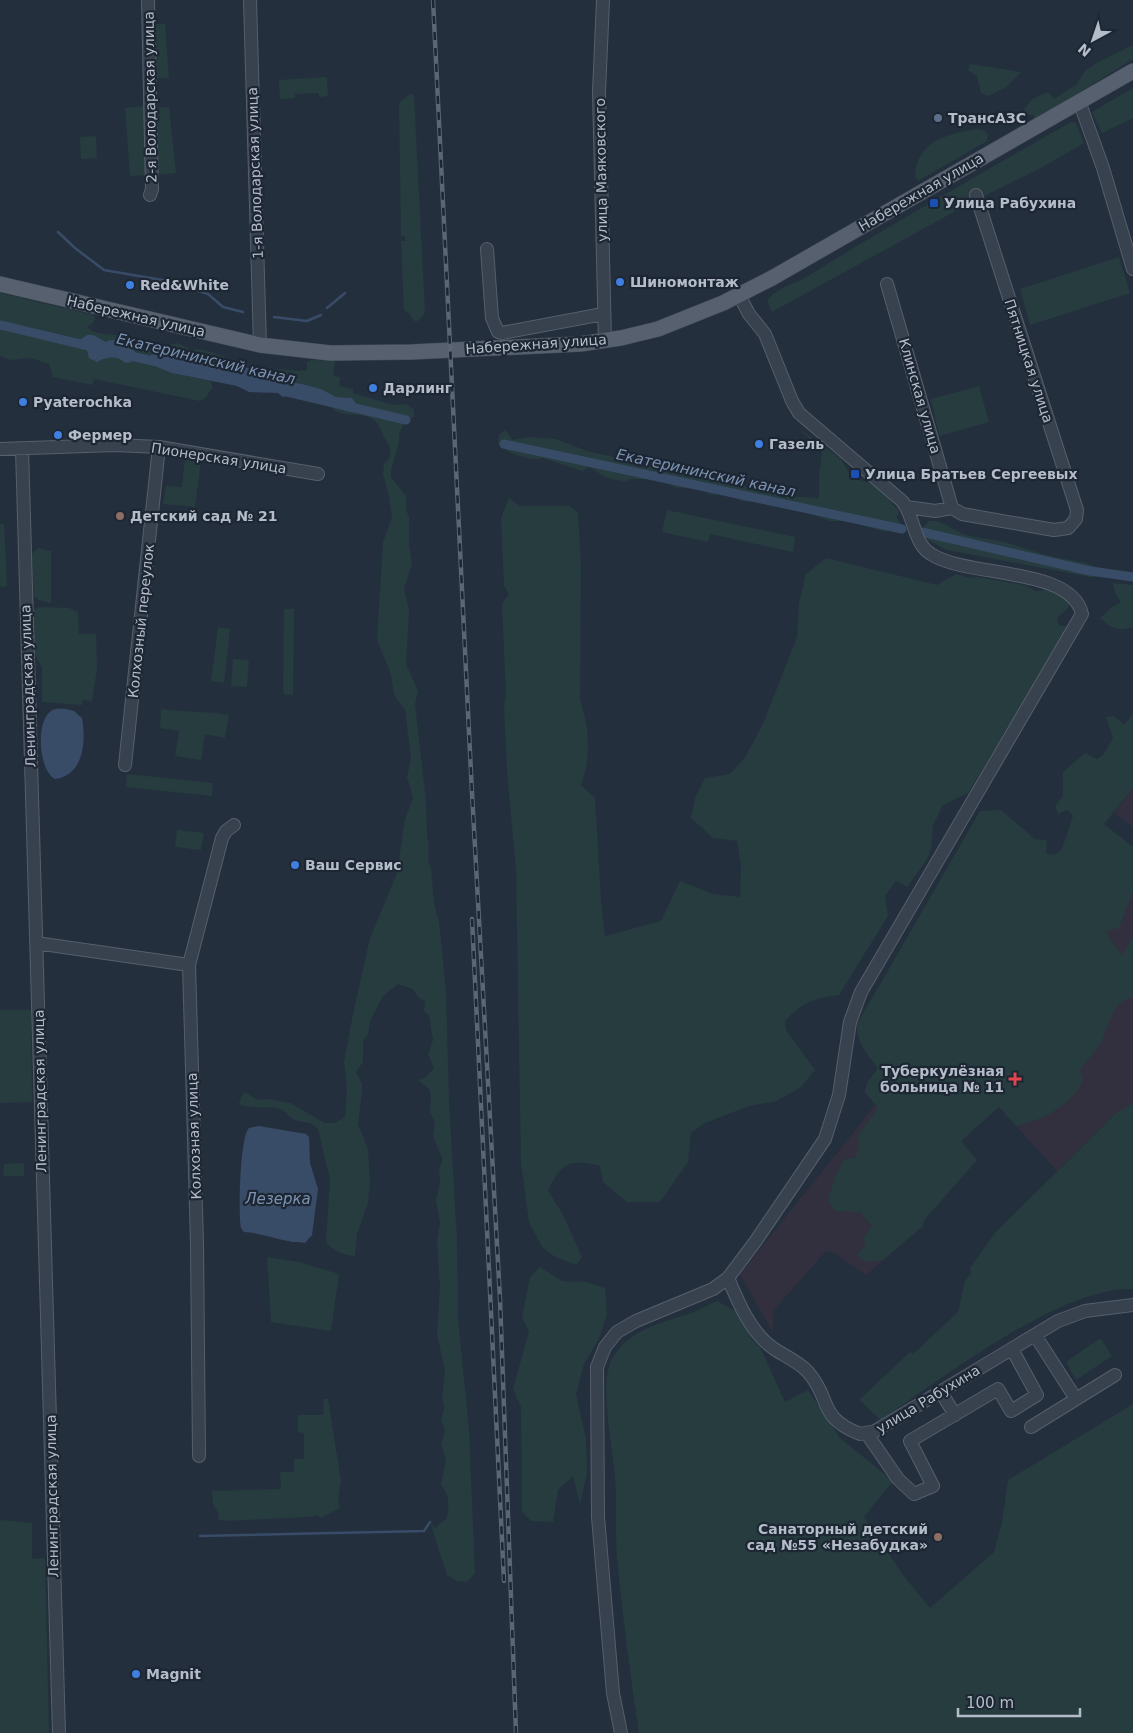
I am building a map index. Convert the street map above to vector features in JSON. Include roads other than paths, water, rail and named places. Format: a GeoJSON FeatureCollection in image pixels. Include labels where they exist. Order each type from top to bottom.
{"type":"FeatureCollection","features":[{"type":"Feature","properties":{"kind":"main road","name":"Набережная улица"},"geometry":{"type":"LineString","coordinates":[[0,284],[260,345],[303,351],[380,353],[605,341],[658,329],[739,295],[1133,71]]}},
{"type":"Feature","properties":{"kind":"street","name":"2-я Володарская улица"},"geometry":{"type":"LineString","coordinates":[[148,0],[152,188],[150,195]]}},
{"type":"Feature","properties":{"kind":"street","name":"1-я Володарская улица"},"geometry":{"type":"LineString","coordinates":[[250,0],[260,345]]}},
{"type":"Feature","properties":{"kind":"street","name":"улица Маяковского"},"geometry":{"type":"LineString","coordinates":[[603,0],[599,92],[605,341]]}},
{"type":"Feature","properties":{"kind":"street"},"geometry":{"type":"LineString","coordinates":[[1080,101],[1103,168],[1133,269]]}},
{"type":"Feature","properties":{"kind":"street","name":"Пятницкая улица"},"geometry":{"type":"LineString","coordinates":[[952,508],[962,514],[1054,530],[1064,530],[1072,526],[1077,518],[1077,510],[976,195]]}},
{"type":"Feature","properties":{"kind":"street"},"geometry":{"type":"LineString","coordinates":[[487,249],[492,318],[498,332],[502,333],[603,314]]}},
{"type":"Feature","properties":{"kind":"street","name":"Клинская улица"},"geometry":{"type":"LineString","coordinates":[[887,284],[952,508]]}},
{"type":"Feature","properties":{"kind":"street"},"geometry":{"type":"LineString","coordinates":[[621,1733],[613,1693],[598,1517],[597,1368],[605,1347],[617,1332],[636,1321],[713,1289],[728,1278],[756,1242],[825,1138],[839,1096],[850,1022],[861,992],[1082,614],[1075,597],[1066,590],[1043,582],[951,563],[930,554],[924,548],[907,507],[888,488],[799,413],[792,401],[765,334],[749,314],[739,295]]}},
{"type":"Feature","properties":{"kind":"street","name":"Пионерская улица"},"geometry":{"type":"LineString","coordinates":[[0,449],[116,445],[160,448],[318,474]]}},
{"type":"Feature","properties":{"kind":"street","name":"Колхозный переулок"},"geometry":{"type":"LineString","coordinates":[[125,765],[160,448]]}},
{"type":"Feature","properties":{"kind":"street","name":"Ленинградская улица"},"geometry":{"type":"LineString","coordinates":[[22,449],[59,1733]]}},
{"type":"Feature","properties":{"kind":"street"},"geometry":{"type":"LineString","coordinates":[[907,507],[935,511],[952,508]]}},
{"type":"Feature","properties":{"kind":"street","name":"Колхозная улица"},"geometry":{"type":"LineString","coordinates":[[199,1456],[197,1243],[189,964],[222,838],[226,831],[234,825]]}},
{"type":"Feature","properties":{"kind":"street"},"geometry":{"type":"LineString","coordinates":[[36,943],[189,964]]}},
{"type":"Feature","properties":{"kind":"street","name":"улица Рабухина"},"geometry":{"type":"LineString","coordinates":[[728,1278],[763,1341],[808,1372],[829,1414],[852,1431],[867,1434],[941,1392],[1058,1321],[1085,1311],[1133,1305]]}},
{"type":"Feature","properties":{"kind":"street"},"geometry":{"type":"LineString","coordinates":[[1035,1335],[1076,1399]]}},
{"type":"Feature","properties":{"kind":"street"},"geometry":{"type":"LineString","coordinates":[[867,1434],[898,1480],[914,1494],[933,1486],[910,1441],[998,1390],[1011,1411],[1038,1395],[1012,1349]]}},
{"type":"Feature","properties":{"kind":"street"},"geometry":{"type":"LineString","coordinates":[[1031,1426],[1115,1375]]}},
{"type":"Feature","properties":{"kind":"street"},"geometry":{"type":"LineString","coordinates":[[941,1392],[955,1415]]}},
{"type":"Feature","properties":{"kind":"water"},"geometry":{"type":"Polygon","coordinates":[[[87,335],[93,335],[106,342],[110,340],[121,341],[123,345],[134,350],[135,354],[132,362],[125,363],[122,360],[112,358],[97,362],[89,358],[85,343],[77,342],[87,335]]]}},
{"type":"Feature","properties":{"kind":"water"},"geometry":{"type":"Polygon","coordinates":[[[162,351],[233,368],[243,366],[277,380],[321,389],[336,397],[352,398],[358,406],[351,412],[307,394],[295,393],[283,397],[278,393],[249,392],[237,386],[172,373],[157,367],[160,363],[158,359],[149,359],[151,355],[162,351]]]}},
{"type":"Feature","properties":{"kind":"water"},"geometry":{"type":"Polygon","coordinates":[[[66,709],[74,711],[82,718],[83,747],[81,756],[72,771],[65,776],[55,779],[45,767],[42,757],[41,735],[46,717],[51,711],[66,709]]]}},
{"type":"Feature","properties":{"kind":"water","name":"Лезерка"},"geometry":{"type":"Polygon","coordinates":[[[259,1126],[306,1134],[309,1137],[310,1163],[318,1189],[312,1235],[305,1243],[290,1242],[261,1234],[244,1232],[241,1228],[240,1192],[244,1145],[249,1128],[259,1126]]]}},
{"type":"Feature","properties":{"kind":"waterway"},"geometry":{"type":"LineString","coordinates":[[58,232],[75,248],[104,270],[162,280],[208,294],[223,307],[243,312]]}},
{"type":"Feature","properties":{"kind":"waterway"},"geometry":{"type":"LineString","coordinates":[[327,308],[345,293]]}},
{"type":"Feature","properties":{"kind":"waterway"},"geometry":{"type":"LineString","coordinates":[[274,317],[307,321],[321,315]]}},
{"type":"Feature","properties":{"kind":"waterway","name":"Екатерининский канал"},"geometry":{"type":"LineString","coordinates":[[0,325],[97,348]]}},
{"type":"Feature","properties":{"kind":"waterway","name":"Екатерининский канал"},"geometry":{"type":"LineString","coordinates":[[122,354],[170,365]]}},
{"type":"Feature","properties":{"kind":"waterway","name":"Екатерининский канал"},"geometry":{"type":"LineString","coordinates":[[283,391],[406,420]]}},
{"type":"Feature","properties":{"kind":"waterway","name":"Екатерининский канал"},"geometry":{"type":"LineString","coordinates":[[504,444],[902,529]]}},
{"type":"Feature","properties":{"kind":"waterway","name":"Екатерининский канал"},"geometry":{"type":"LineString","coordinates":[[922,532],[1090,571],[1133,577]]}},
{"type":"Feature","properties":{"kind":"waterway"},"geometry":{"type":"LineString","coordinates":[[200,1536],[424,1531],[430,1522]]}},
{"type":"Feature","properties":{"kind":"railway"},"geometry":{"type":"LineString","coordinates":[[433,0],[472,793],[500,1299],[516,1733]]}},
{"type":"Feature","properties":{"kind":"railway"},"geometry":{"type":"LineString","coordinates":[[472,919],[504,1581]]}},
{"type":"Feature","properties":{"kind":"place","name":"ТрансАЗС"},"geometry":{"type":"Point","coordinates":[938,118]}},
{"type":"Feature","properties":{"kind":"place","name":"Улица Рабухина"},"geometry":{"type":"Point","coordinates":[934,203]}},
{"type":"Feature","properties":{"kind":"place","name":"Шиномонтаж"},"geometry":{"type":"Point","coordinates":[620,282]}},
{"type":"Feature","properties":{"kind":"place","name":"Red&White"},"geometry":{"type":"Point","coordinates":[130,285]}},
{"type":"Feature","properties":{"kind":"place","name":"Дарлинг"},"geometry":{"type":"Point","coordinates":[373,388]}},
{"type":"Feature","properties":{"kind":"place","name":"Pyaterochka"},"geometry":{"type":"Point","coordinates":[23,402]}},
{"type":"Feature","properties":{"kind":"place","name":"Фермер"},"geometry":{"type":"Point","coordinates":[58,435]}},
{"type":"Feature","properties":{"kind":"place","name":"Газель"},"geometry":{"type":"Point","coordinates":[759,444]}},
{"type":"Feature","properties":{"kind":"place","name":"Улица Братьев Сергеевых"},"geometry":{"type":"Point","coordinates":[855,474]}},
{"type":"Feature","properties":{"kind":"place","name":"Детский сад № 21"},"geometry":{"type":"Point","coordinates":[120,516]}},
{"type":"Feature","properties":{"kind":"place","name":"Ваш Сервис"},"geometry":{"type":"Point","coordinates":[295,865]}},
{"type":"Feature","properties":{"kind":"place","name":"Туберкулёзная больница № 11"},"geometry":{"type":"Point","coordinates":[1015,1079]}},
{"type":"Feature","properties":{"kind":"place","name":"Санаторный детский сад №55 «Незабудка»"},"geometry":{"type":"Point","coordinates":[938,1537]}},
{"type":"Feature","properties":{"kind":"place","name":"Magnit"},"geometry":{"type":"Point","coordinates":[136,1674]}}]}
